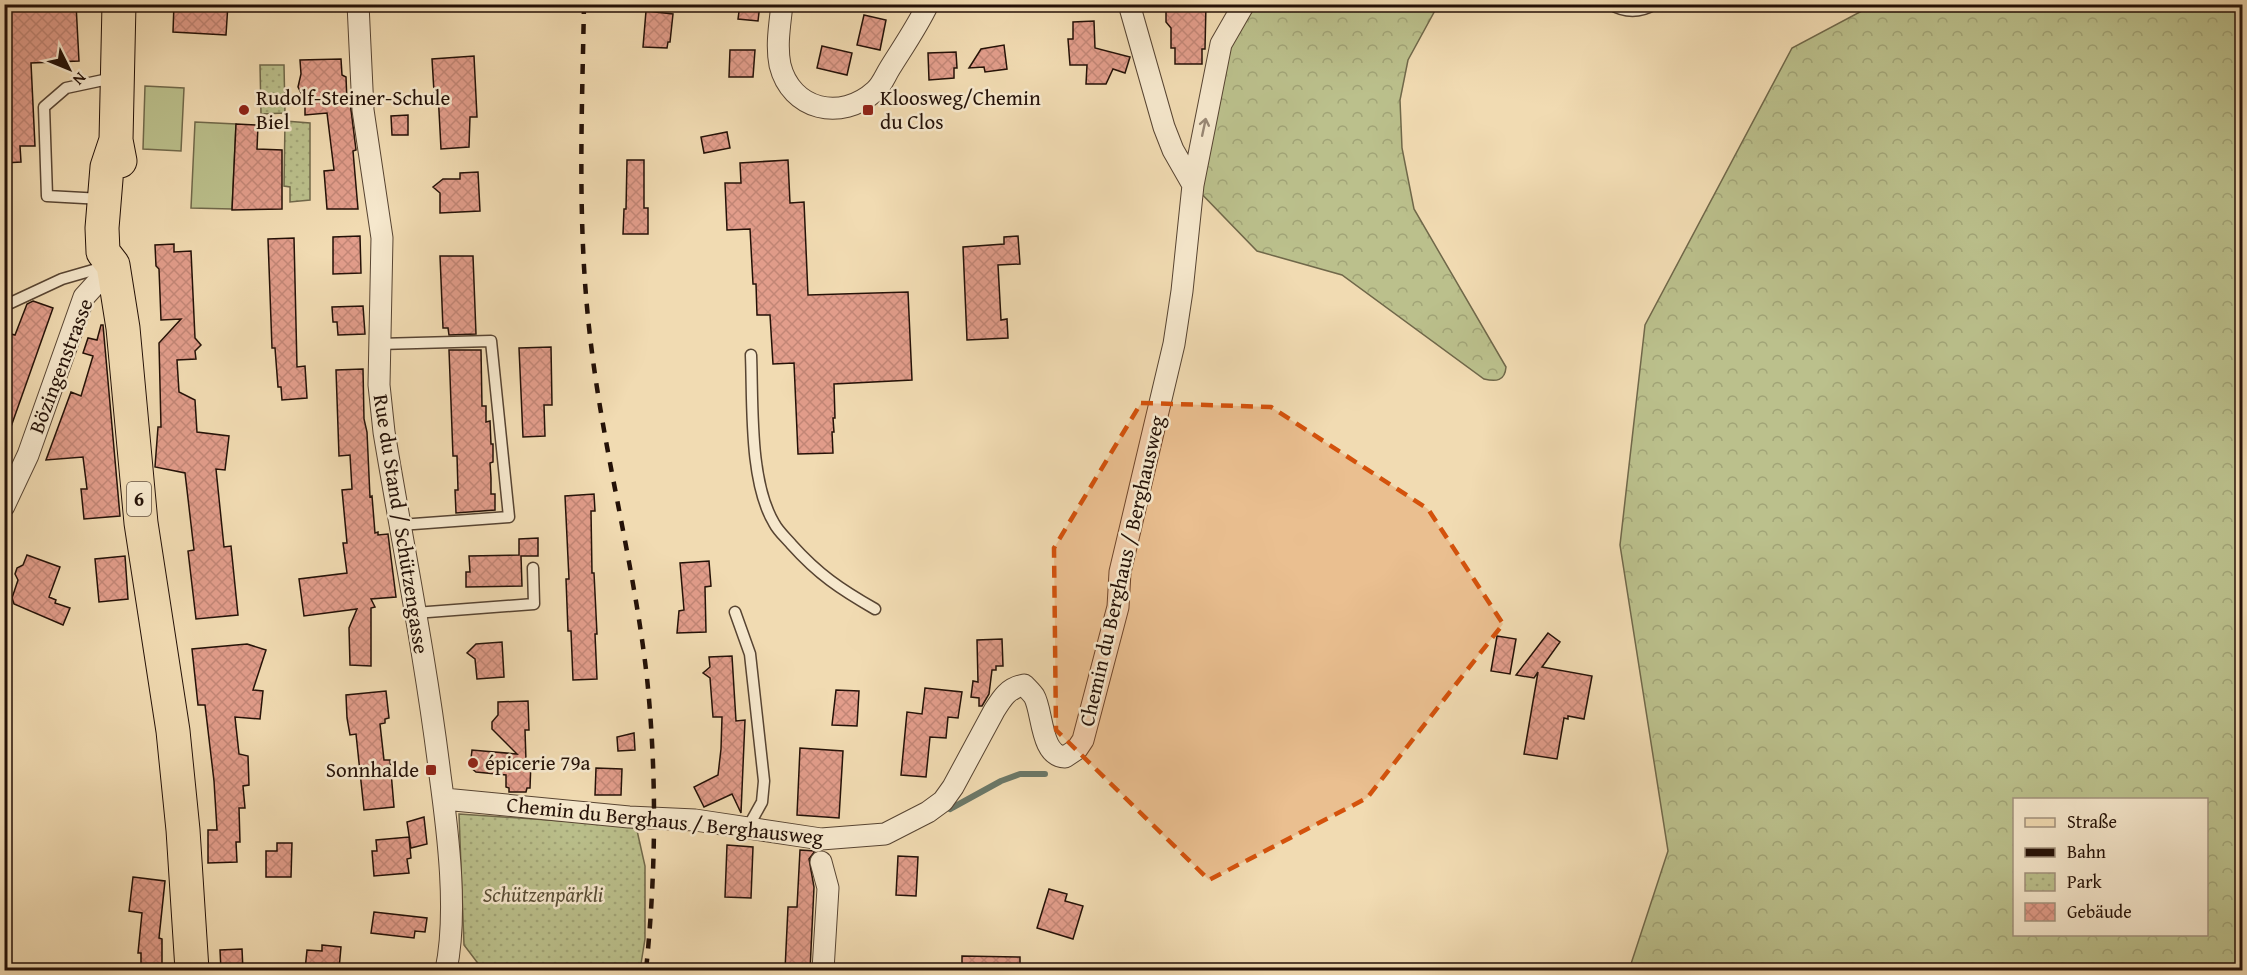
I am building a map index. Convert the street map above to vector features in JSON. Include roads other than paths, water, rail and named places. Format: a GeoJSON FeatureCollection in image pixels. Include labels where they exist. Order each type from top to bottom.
{"type":"FeatureCollection","features":[{"type":"Feature","properties":{"kind":"main road","name":"6"},"geometry":{"type":"LineString","coordinates":[[113,265],[120,251],[121,242],[122,167],[116,140],[119,4]]}},
{"type":"Feature","properties":{"kind":"main road","name":"6"},"geometry":{"type":"LineString","coordinates":[[116,140],[107,167],[102,228],[103,252],[113,265],[123,328],[141,523],[173,731],[183,830],[192,970]]}},
{"type":"Feature","properties":{"kind":"street","name":"Rue du Stand / Schützengasse"},"geometry":{"type":"LineString","coordinates":[[358,4],[363,110],[382,238],[379,385],[384,432],[416,613],[444,799],[450,881],[452,968]]}},
{"type":"Feature","properties":{"kind":"street"},"geometry":{"type":"LineString","coordinates":[[782,4],[778,50],[780,66],[786,79],[800,98],[815,105],[835,109],[851,106],[876,90],[918,26],[928,4]]}},
{"type":"Feature","properties":{"kind":"street"},"geometry":{"type":"LineString","coordinates":[[1130,4],[1164,127],[1173,150],[1193,185]]}},
{"type":"Feature","properties":{"kind":"street","name":"Chemin du Berghaus / Berghausweg"},"geometry":{"type":"LineString","coordinates":[[444,799],[629,817],[695,820],[821,839],[885,834],[928,812],[943,801],[1001,699],[1011,689],[1023,685],[1034,695],[1039,708],[1043,735],[1056,753],[1065,757],[1077,749],[1083,740],[1118,607],[1120,572],[1174,344],[1193,185],[1221,44],[1244,4]]}},
{"type":"Feature","properties":{"kind":"street","name":"Bözingenstrasse"},"geometry":{"type":"LineString","coordinates":[[4,506],[28,455],[84,297],[113,265]]}},
{"type":"Feature","properties":{"kind":"street"},"geometry":{"type":"LineString","coordinates":[[821,862],[828,888],[823,970]]}},
{"type":"Feature","properties":{"kind":"lane"},"geometry":{"type":"LineString","coordinates":[[1610,4],[1636,12],[1655,4]]}},
{"type":"Feature","properties":{"kind":"lane"},"geometry":{"type":"LineString","coordinates":[[104,199],[47,196],[44,107],[66,88],[117,77]]}},
{"type":"Feature","properties":{"kind":"lane"},"geometry":{"type":"LineString","coordinates":[[4,306],[62,279],[113,265]]}},
{"type":"Feature","properties":{"kind":"lane"},"geometry":{"type":"LineString","coordinates":[[379,344],[491,341],[509,518],[400,525]]}},
{"type":"Feature","properties":{"kind":"lane"},"geometry":{"type":"LineString","coordinates":[[751,355],[756,468],[763,496],[774,524],[813,568],[840,589],[875,609]]}},
{"type":"Feature","properties":{"kind":"lane"},"geometry":{"type":"LineString","coordinates":[[416,613],[534,604],[533,568]]}},
{"type":"Feature","properties":{"kind":"lane"},"geometry":{"type":"LineString","coordinates":[[735,612],[750,654],[764,781],[762,802],[747,829]]}},
{"type":"Feature","properties":{"kind":"waterway"},"geometry":{"type":"LineString","coordinates":[[950,809],[1001,781],[1020,774],[1045,774]]}},
{"type":"Feature","properties":{"kind":"railway"},"geometry":{"type":"LineString","coordinates":[[584,4],[581,170],[586,295],[596,379],[641,635],[650,715],[654,824],[652,897],[646,970]]}},
{"type":"Feature","properties":{"kind":"place","name":"Rudolf-Steiner-Schule Biel"},"geometry":{"type":"Point","coordinates":[244,110]}},
{"type":"Feature","properties":{"kind":"place","name":"Kloosweg/Chemin du Clos"},"geometry":{"type":"Point","coordinates":[868,110]}},
{"type":"Feature","properties":{"kind":"place","name":"épicerie 79a"},"geometry":{"type":"Point","coordinates":[473,763]}},
{"type":"Feature","properties":{"kind":"place","name":"Sonnhalde"},"geometry":{"type":"Point","coordinates":[431,770]}},
{"type":"Feature","properties":{"kind":"park label","name":"Schützenpärkli"},"geometry":{"type":"Point","coordinates":[543,895]}}]}
